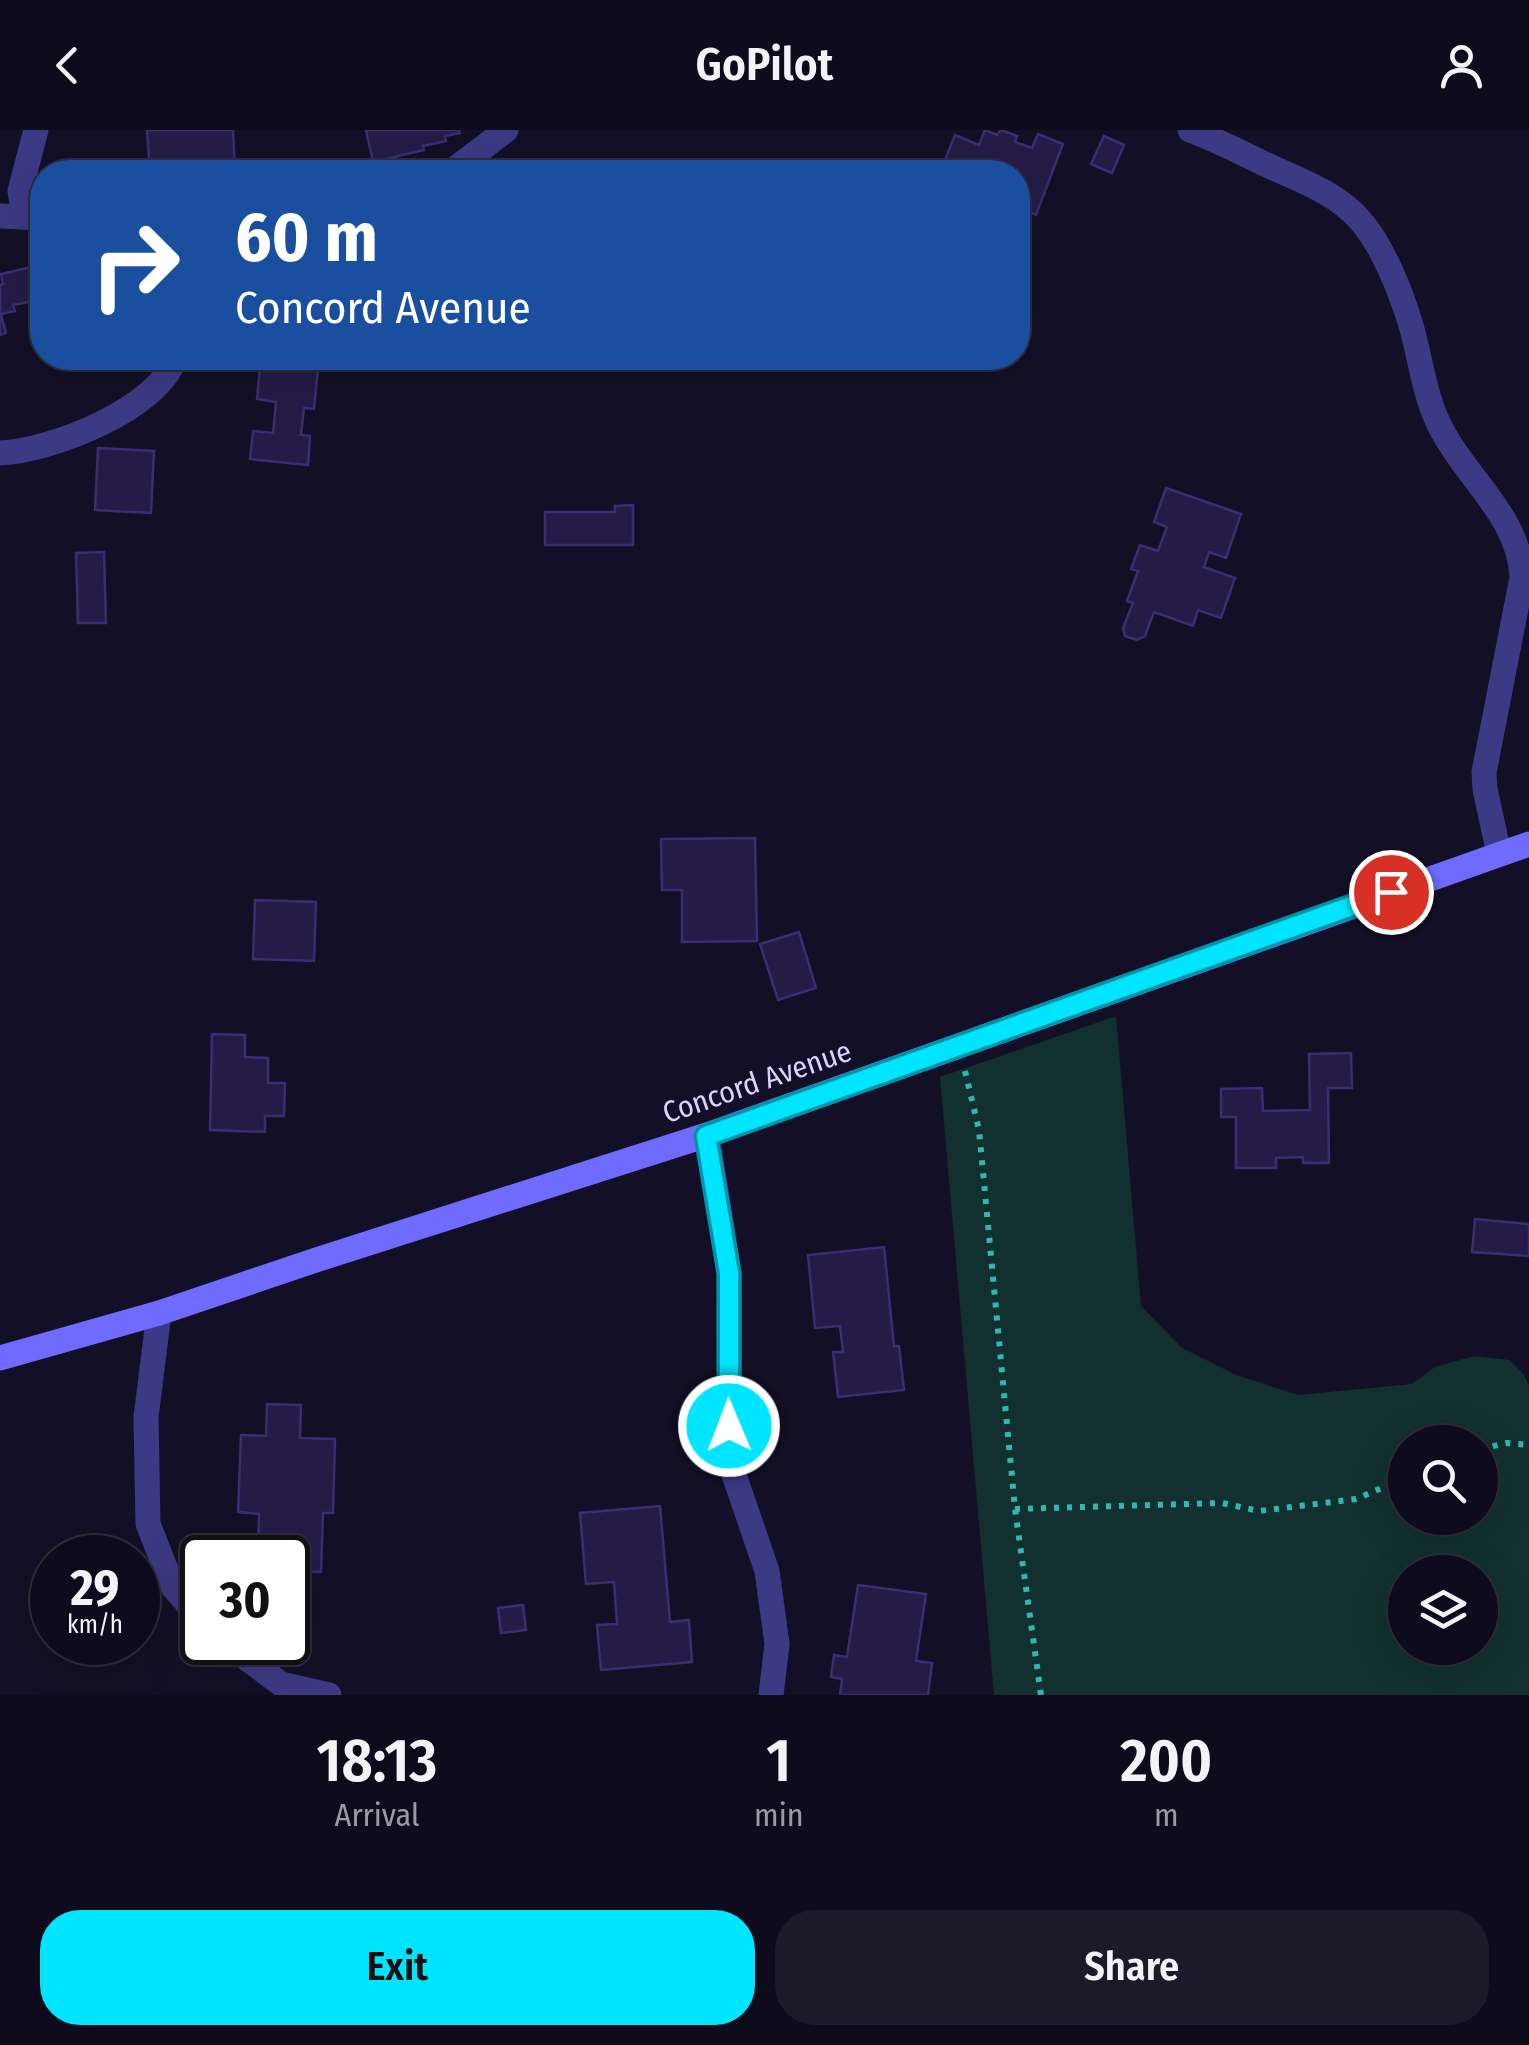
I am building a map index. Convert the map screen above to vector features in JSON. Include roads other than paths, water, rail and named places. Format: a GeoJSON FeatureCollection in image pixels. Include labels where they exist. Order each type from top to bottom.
{"type":"FeatureCollection","features":[{"type":"Feature","properties":{"kind":"main road","name":"Concord Avenue"},"geometry":{"type":"LineString","coordinates":[[0,1358],[159,1313],[706,1136],[1529,844]]}},
{"type":"Feature","properties":{"kind":"street"},"geometry":{"type":"LineString","coordinates":[[22,217],[20,191],[36,130]]}},
{"type":"Feature","properties":{"kind":"street"},"geometry":{"type":"LineString","coordinates":[[467,160],[506,130]]}},
{"type":"Feature","properties":{"kind":"street"},"geometry":{"type":"LineString","coordinates":[[1190,130],[1318,188],[1363,223],[1406,309],[1436,419],[1510,531],[1521,560],[1522,578],[1484,772],[1499,854]]}},
{"type":"Feature","properties":{"kind":"street"},"geometry":{"type":"LineString","coordinates":[[0,453],[45,446],[117,414],[143,399],[170,370]]}},
{"type":"Feature","properties":{"kind":"street"},"geometry":{"type":"LineString","coordinates":[[706,1136],[729,1273],[730,1462],[767,1572],[777,1644],[771,1695]]}},
{"type":"Feature","properties":{"kind":"street"},"geometry":{"type":"LineString","coordinates":[[159,1313],[146,1418],[148,1524],[180,1595]]}},
{"type":"Feature","properties":{"kind":"street"},"geometry":{"type":"LineString","coordinates":[[256,1665],[281,1684],[328,1695]]}}]}
